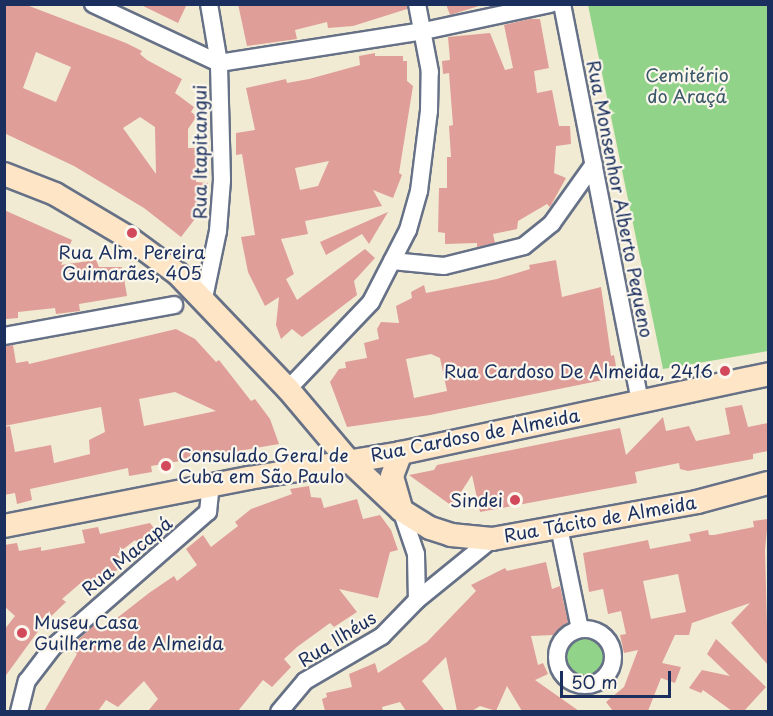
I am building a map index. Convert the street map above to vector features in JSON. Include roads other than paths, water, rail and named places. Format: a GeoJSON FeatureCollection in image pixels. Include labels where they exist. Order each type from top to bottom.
{"type":"FeatureCollection","features":[{"type":"Feature","properties":{"kind":"main road","name":"Rua Tácito de Almeida"},"geometry":{"type":"LineString","coordinates":[[4,174],[55,194],[129,238],[204,298],[288,389],[348,460],[401,510],[451,535],[492,539],[559,528],[767,485]]}},
{"type":"Feature","properties":{"kind":"main road","name":"Rua Cardoso de Almeida"},"geometry":{"type":"LineString","coordinates":[[4,526],[211,485],[348,460],[401,453],[768,374]]}},
{"type":"Feature","properties":{"kind":"main road"},"geometry":{"type":"LineString","coordinates":[[310,467],[324,431]]}},
{"type":"Feature","properties":{"kind":"main road"},"geometry":{"type":"LineString","coordinates":[[401,453],[392,476],[401,510]]}},
{"type":"Feature","properties":{"kind":"street"},"geometry":{"type":"LineString","coordinates":[[93,4],[219,63],[424,31],[550,4]]}},
{"type":"Feature","properties":{"kind":"street","name":"Rua Itapitangui"},"geometry":{"type":"LineString","coordinates":[[204,298],[219,231],[222,180],[219,63],[209,4]]}},
{"type":"Feature","properties":{"kind":"street"},"geometry":{"type":"LineString","coordinates":[[288,389],[371,302],[408,230],[425,157],[430,72],[424,31],[417,4]]}},
{"type":"Feature","properties":{"kind":"street","name":"Rua Monsenhor Alberto Pequeno"},"geometry":{"type":"LineString","coordinates":[[562,4],[640,401]]}},
{"type":"Feature","properties":{"kind":"street"},"geometry":{"type":"LineString","coordinates":[[392,261],[444,266],[524,246],[552,223],[594,164]]}},
{"type":"Feature","properties":{"kind":"street"},"geometry":{"type":"LineString","coordinates":[[4,336],[174,305]]}},
{"type":"Feature","properties":{"kind":"street","name":"Rua Macapá"},"geometry":{"type":"LineString","coordinates":[[19,711],[27,681],[53,647],[208,512],[211,485]]}},
{"type":"Feature","properties":{"kind":"street"},"geometry":{"type":"LineString","coordinates":[[401,510],[416,554],[417,600]]}},
{"type":"Feature","properties":{"kind":"street"},"geometry":{"type":"LineString","coordinates":[[559,528],[580,629]]}},
{"type":"Feature","properties":{"kind":"street","name":"Rua Ilhéus"},"geometry":{"type":"LineString","coordinates":[[279,711],[305,681],[382,636],[417,600],[492,539]]}},
{"type":"Feature","properties":{"kind":"place","name":"Rua Alm. Pereira Guimarães, 405"},"geometry":{"type":"Point","coordinates":[132,233]}},
{"type":"Feature","properties":{"kind":"place","name":"Rua Cardoso De Almeida, 2416"},"geometry":{"type":"Point","coordinates":[725,371]}},
{"type":"Feature","properties":{"kind":"place","name":"Consulado Geral de Cuba em São Paulo"},"geometry":{"type":"Point","coordinates":[166,466]}},
{"type":"Feature","properties":{"kind":"place","name":"Sindei"},"geometry":{"type":"Point","coordinates":[515,500]}},
{"type":"Feature","properties":{"kind":"place","name":"Museu Casa Guilherme de Almeida"},"geometry":{"type":"Point","coordinates":[22,633]}},
{"type":"Feature","properties":{"kind":"park label","name":"Cemitério do Araçá"},"geometry":{"type":"Point","coordinates":[687,86]}}]}
